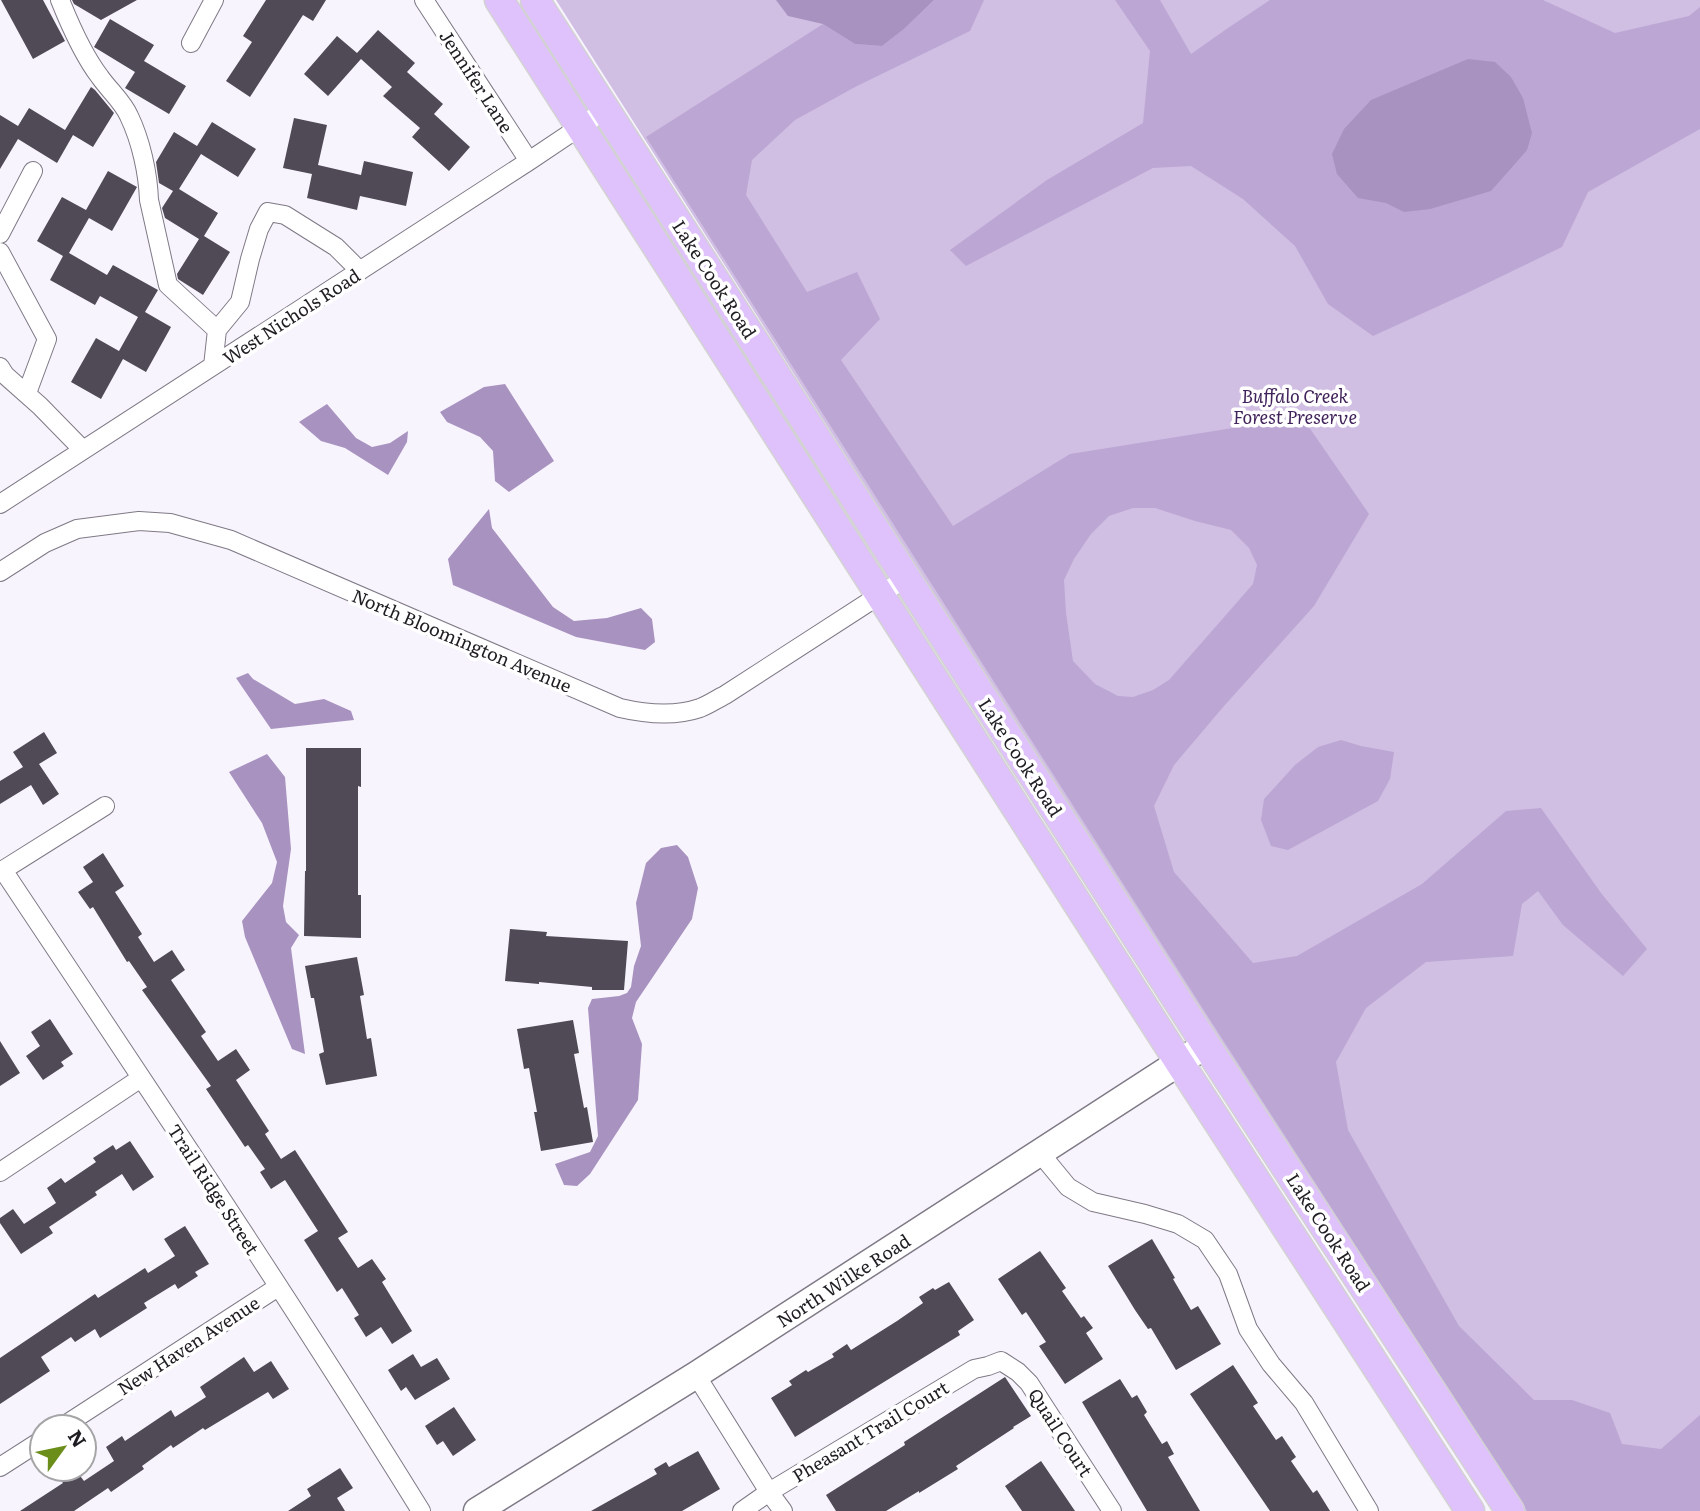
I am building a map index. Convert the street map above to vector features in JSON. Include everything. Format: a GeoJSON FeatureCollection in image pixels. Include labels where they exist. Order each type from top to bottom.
{"type":"FeatureCollection","features":[{"type":"Feature","properties":{"kind":"main road","name":"Lake Cook Road"},"geometry":{"type":"LineString","coordinates":[[499,0],[704,323],[1470,1511]]}},
{"type":"Feature","properties":{"kind":"main road","name":"Lake Cook Road"},"geometry":{"type":"LineString","coordinates":[[535,0],[1206,1045],[1510,1511]]}},
{"type":"Feature","properties":{"kind":"street"},"geometry":{"type":"LineString","coordinates":[[60,0],[69,23],[98,75],[128,113],[139,142],[168,285],[217,330]]}},
{"type":"Feature","properties":{"kind":"street"},"geometry":{"type":"LineString","coordinates":[[191,43],[214,0]]}},
{"type":"Feature","properties":{"kind":"street","name":"Jennifer Lane"},"geometry":{"type":"LineString","coordinates":[[424,0],[529,161]]}},
{"type":"Feature","properties":{"kind":"street","name":"West Nichols Road"},"geometry":{"type":"LineString","coordinates":[[0,504],[605,110]]}},
{"type":"Feature","properties":{"kind":"street"},"geometry":{"type":"LineString","coordinates":[[0,234],[33,171]]}},
{"type":"Feature","properties":{"kind":"street"},"geometry":{"type":"LineString","coordinates":[[213,366],[217,330],[240,302],[259,229],[268,212],[285,215],[336,247],[360,271]]}},
{"type":"Feature","properties":{"kind":"street"},"geometry":{"type":"LineString","coordinates":[[0,252],[47,339],[27,393]]}},
{"type":"Feature","properties":{"kind":"street"},"geometry":{"type":"LineString","coordinates":[[0,367],[83,450]]}},
{"type":"Feature","properties":{"kind":"street","name":"North Bloomington Avenue"},"geometry":{"type":"LineString","coordinates":[[0,572],[45,544],[77,529],[139,521],[170,523],[231,540],[620,708],[640,713],[664,714],[699,708],[725,695],[906,578]]}},
{"type":"Feature","properties":{"kind":"street"},"geometry":{"type":"LineString","coordinates":[[2,871],[106,806]]}},
{"type":"Feature","properties":{"kind":"street","name":"Trail Ridge Street"},"geometry":{"type":"LineString","coordinates":[[2,871],[354,1403],[421,1511]]}},
{"type":"Feature","properties":{"kind":"street","name":"North Wilke Road"},"geometry":{"type":"LineString","coordinates":[[477,1511],[696,1375],[1206,1045]]}},
{"type":"Feature","properties":{"kind":"street"},"geometry":{"type":"LineString","coordinates":[[0,1172],[141,1079]]}},
{"type":"Feature","properties":{"kind":"street"},"geometry":{"type":"LineString","coordinates":[[1040,1153],[1068,1187],[1093,1202],[1178,1224],[1205,1240],[1228,1274],[1248,1329],[1271,1364],[1304,1404],[1369,1511]]}},
{"type":"Feature","properties":{"kind":"street","name":"New Haven Avenue"},"geometry":{"type":"LineString","coordinates":[[84,1413],[278,1287]]}},
{"type":"Feature","properties":{"kind":"street","name":"Pheasant Trail Court"},"geometry":{"type":"LineString","coordinates":[[742,1511],[769,1492],[974,1369],[1001,1360]]}},
{"type":"Feature","properties":{"kind":"street","name":"Quail Court"},"geometry":{"type":"LineString","coordinates":[[1001,1360],[1029,1382],[1112,1511]]}},
{"type":"Feature","properties":{"kind":"street"},"geometry":{"type":"LineString","coordinates":[[696,1375],[783,1511]]}},
{"type":"Feature","properties":{"kind":"street"},"geometry":{"type":"LineString","coordinates":[[0,1467],[28,1449]]}},
{"type":"Feature","properties":{"kind":"green space","name":"Buffalo Creek Forest Preserve"},"geometry":{"type":"Polygon","coordinates":[[[556,0],[1700,0],[1700,1511],[1522,1511],[1242,1078],[556,0]]]}},
{"type":"Feature","properties":{"kind":"shaded area"},"geometry":{"type":"Polygon","coordinates":[[[776,0],[934,0],[882,46],[855,44],[823,24],[788,16],[776,0]]]}},
{"type":"Feature","properties":{"kind":"shaded area"},"geometry":{"type":"Polygon","coordinates":[[[934,0],[984,0],[970,31],[857,86],[795,120],[752,160],[746,195],[807,292],[857,272],[880,319],[841,360],[953,526],[1070,454],[1302,417],[1369,514],[1314,606],[1174,765],[1154,806],[1174,872],[1253,963],[1297,956],[1422,884],[1506,811],[1541,808],[1601,893],[1647,949],[1623,976],[1563,925],[1538,891],[1522,904],[1513,956],[1426,962],[1366,1008],[1336,1062],[1348,1130],[1459,1326],[1534,1400],[1572,1400],[1610,1413],[1622,1444],[1661,1449],[1700,1415],[1700,1511],[1527,1511],[646,137],[823,24],[855,44],[882,46],[934,0]],[[1133,508],[1109,516],[1091,534],[1064,580],[1073,661],[1095,684],[1118,696],[1133,697],[1153,690],[1169,680],[1253,584],[1257,565],[1249,548],[1231,530],[1155,508],[1133,508]]]}},
{"type":"Feature","properties":{"kind":"shaded area"},"geometry":{"type":"Polygon","coordinates":[[[1115,0],[1160,0],[1191,54],[1270,0],[1543,0],[1615,33],[1689,16],[1700,7],[1700,129],[1588,192],[1562,247],[1373,336],[1328,304],[1295,246],[1243,199],[1191,166],[1153,168],[966,266],[950,250],[1047,180],[1143,123],[1150,51],[1115,0]]]}},
{"type":"Feature","properties":{"kind":"shaded area"},"geometry":{"type":"Polygon","coordinates":[[[1468,59],[1495,62],[1511,77],[1523,98],[1532,133],[1527,150],[1491,191],[1430,209],[1404,212],[1386,203],[1358,198],[1337,174],[1332,154],[1344,129],[1371,100],[1468,59]]]}},
{"type":"Feature","properties":{"kind":"shaded area"},"geometry":{"type":"Polygon","coordinates":[[[505,384],[554,461],[509,492],[495,481],[493,451],[480,437],[447,422],[440,412],[484,387],[505,384]]]}},
{"type":"Feature","properties":{"kind":"shaded area"},"geometry":{"type":"Polygon","coordinates":[[[327,404],[356,438],[372,447],[390,443],[408,431],[407,442],[388,475],[345,448],[321,441],[299,422],[327,404]]]}},
{"type":"Feature","properties":{"kind":"shaded area"},"geometry":{"type":"Polygon","coordinates":[[[489,509],[492,528],[553,607],[574,621],[607,618],[641,608],[652,619],[655,642],[645,650],[576,637],[453,585],[448,559],[489,509]]]}},
{"type":"Feature","properties":{"kind":"shaded area"},"geometry":{"type":"Polygon","coordinates":[[[248,673],[253,679],[295,704],[324,699],[351,711],[354,720],[271,729],[236,678],[248,673]]]}},
{"type":"Feature","properties":{"kind":"shaded area"},"geometry":{"type":"Polygon","coordinates":[[[1341,740],[1394,752],[1390,779],[1378,801],[1288,850],[1271,846],[1261,820],[1264,799],[1295,765],[1318,747],[1341,740]]]}},
{"type":"Feature","properties":{"kind":"shaded area"},"geometry":{"type":"Polygon","coordinates":[[[267,754],[285,777],[291,849],[283,906],[286,922],[299,935],[291,948],[305,1054],[292,1049],[245,937],[242,921],[272,883],[277,862],[262,823],[229,772],[267,754]]]}},
{"type":"Feature","properties":{"kind":"shaded area"},"geometry":{"type":"Polygon","coordinates":[[[677,845],[688,857],[698,888],[692,919],[636,1002],[632,1018],[642,1044],[638,1100],[590,1174],[577,1186],[564,1185],[555,1164],[590,1152],[598,1136],[588,1008],[592,999],[619,996],[627,993],[631,987],[641,946],[636,903],[646,863],[661,848],[677,845]]]}},
{"type":"Feature","properties":{"kind":"building"},"geometry":{"type":"Polygon","coordinates":[[[1,0],[43,0],[65,41],[33,59],[1,0]]]}},
{"type":"Feature","properties":{"kind":"building"},"geometry":{"type":"Polygon","coordinates":[[[72,0],[137,0],[101,20],[74,4],[72,0]]]}},
{"type":"Feature","properties":{"kind":"building"},"geometry":{"type":"Polygon","coordinates":[[[266,0],[326,0],[313,21],[303,15],[250,97],[226,81],[252,42],[243,36],[266,0]]]}},
{"type":"Feature","properties":{"kind":"building"},"geometry":{"type":"Polygon","coordinates":[[[110,19],[154,45],[144,61],[186,86],[169,114],[125,88],[135,72],[94,47],[110,19]]]}},
{"type":"Feature","properties":{"kind":"building"},"geometry":{"type":"Polygon","coordinates":[[[378,30],[415,63],[407,72],[443,104],[434,114],[470,147],[449,171],[412,137],[420,128],[383,96],[392,87],[361,59],[328,96],[304,74],[337,36],[357,53],[378,30]]]}},
{"type":"Feature","properties":{"kind":"building"},"geometry":{"type":"Polygon","coordinates":[[[91,87],[114,113],[93,147],[73,135],[57,163],[18,139],[0,169],[0,115],[18,126],[29,108],[65,130],[91,87]]]}},
{"type":"Feature","properties":{"kind":"building"},"geometry":{"type":"Polygon","coordinates":[[[294,118],[327,125],[318,165],[361,175],[364,161],[413,172],[406,206],[360,196],[357,210],[307,198],[312,174],[283,168],[294,118]]]}},
{"type":"Feature","properties":{"kind":"building"},"geometry":{"type":"Polygon","coordinates":[[[212,122],[256,149],[238,177],[201,154],[179,189],[218,213],[204,236],[230,252],[203,295],[178,279],[177,274],[199,239],[165,218],[162,208],[173,191],[159,183],[156,162],[174,132],[197,146],[212,122]]]}},
{"type":"Feature","properties":{"kind":"building"},"geometry":{"type":"Polygon","coordinates":[[[108,171],[137,187],[112,231],[89,218],[69,253],[107,275],[113,265],[158,290],[145,312],[171,327],[146,372],[123,359],[101,399],[71,382],[96,338],[119,351],[138,317],[100,296],[95,305],[50,280],[63,256],[37,241],[62,197],[86,210],[108,171]]]}},
{"type":"Feature","properties":{"kind":"building"},"geometry":{"type":"Polygon","coordinates":[[[44,732],[57,753],[39,764],[59,794],[43,805],[31,785],[0,804],[0,781],[23,767],[13,752],[44,732]]]}},
{"type":"Feature","properties":{"kind":"building"},"geometry":{"type":"Polygon","coordinates":[[[306,748],[361,748],[361,787],[358,786],[358,895],[361,895],[361,938],[304,936],[306,748]]]}},
{"type":"Feature","properties":{"kind":"building"},"geometry":{"type":"Polygon","coordinates":[[[103,853],[124,886],[115,892],[142,934],[138,937],[154,962],[172,950],[185,970],[171,980],[206,1032],[201,1036],[218,1061],[236,1049],[250,1070],[236,1080],[269,1131],[265,1134],[281,1159],[295,1150],[348,1232],[338,1238],[358,1268],[372,1259],[386,1279],[382,1282],[412,1331],[392,1344],[381,1327],[366,1337],[354,1318],[359,1315],[342,1288],[337,1292],[304,1240],[318,1231],[285,1180],[271,1189],[260,1172],[265,1169],[248,1145],[245,1147],[206,1089],[211,1086],[142,990],[147,987],[129,961],[127,962],[93,907],[90,909],[78,892],[93,882],[83,867],[103,853]]]}},
{"type":"Feature","properties":{"kind":"building"},"geometry":{"type":"Polygon","coordinates":[[[510,929],[547,932],[546,936],[628,941],[624,990],[592,990],[592,987],[505,981],[510,929]]]}},
{"type":"Feature","properties":{"kind":"building"},"geometry":{"type":"Polygon","coordinates":[[[357,957],[364,995],[360,996],[367,1039],[371,1038],[377,1076],[326,1085],[319,1054],[324,1052],[305,966],[357,957]]]}},
{"type":"Feature","properties":{"kind":"building"},"geometry":{"type":"Polygon","coordinates":[[[50,1019],[73,1054],[61,1062],[64,1066],[43,1080],[26,1056],[40,1046],[31,1032],[50,1019]]]}},
{"type":"Feature","properties":{"kind":"building"},"geometry":{"type":"Polygon","coordinates":[[[573,1020],[579,1053],[574,1054],[593,1142],[541,1151],[529,1068],[524,1069],[517,1029],[573,1020]]]}},
{"type":"Feature","properties":{"kind":"building"},"geometry":{"type":"Polygon","coordinates":[[[0,1041],[20,1073],[0,1086],[0,1041]]]}},
{"type":"Feature","properties":{"kind":"building"},"geometry":{"type":"Polygon","coordinates":[[[130,1141],[154,1177],[133,1191],[122,1174],[95,1192],[97,1195],[49,1227],[53,1233],[21,1254],[0,1223],[0,1218],[13,1209],[24,1224],[56,1203],[47,1188],[61,1178],[65,1183],[96,1162],[93,1158],[113,1145],[116,1150],[130,1141]]]}},
{"type":"Feature","properties":{"kind":"building"},"geometry":{"type":"Polygon","coordinates":[[[185,1226],[209,1264],[195,1272],[198,1276],[178,1289],[175,1284],[144,1303],[147,1308],[100,1338],[95,1329],[75,1342],[71,1337],[41,1357],[50,1371],[0,1404],[0,1358],[95,1294],[98,1298],[145,1268],[148,1273],[175,1256],[164,1239],[185,1226]]]}},
{"type":"Feature","properties":{"kind":"building"},"geometry":{"type":"Polygon","coordinates":[[[1152,1239],[1191,1310],[1198,1306],[1221,1344],[1176,1370],[1108,1266],[1152,1239]]]}},
{"type":"Feature","properties":{"kind":"building"},"geometry":{"type":"Polygon","coordinates":[[[1040,1251],[1066,1288],[1062,1291],[1081,1318],[1084,1316],[1093,1328],[1086,1333],[1103,1359],[1065,1384],[1039,1346],[1046,1342],[1026,1312],[1022,1315],[998,1279],[1040,1251]]]}},
{"type":"Feature","properties":{"kind":"building"},"geometry":{"type":"Polygon","coordinates":[[[949,1282],[974,1320],[958,1331],[960,1335],[795,1437],[771,1398],[792,1385],[789,1381],[834,1357],[832,1354],[847,1344],[851,1350],[923,1303],[919,1297],[949,1282]]]}},
{"type":"Feature","properties":{"kind":"building"},"geometry":{"type":"Polygon","coordinates":[[[413,1354],[421,1367],[437,1358],[450,1379],[415,1400],[406,1387],[401,1391],[388,1370],[413,1354]]]}},
{"type":"Feature","properties":{"kind":"building"},"geometry":{"type":"Polygon","coordinates":[[[244,1357],[254,1372],[271,1361],[289,1389],[273,1399],[268,1392],[173,1448],[171,1445],[142,1466],[144,1469],[111,1492],[108,1488],[74,1511],[20,1511],[63,1483],[98,1483],[98,1472],[114,1461],[106,1447],[122,1436],[125,1441],[171,1410],[175,1417],[206,1397],[200,1387],[244,1357]]]}},
{"type":"Feature","properties":{"kind":"building"},"geometry":{"type":"Polygon","coordinates":[[[1233,1365],[1258,1403],[1253,1406],[1276,1440],[1282,1436],[1296,1457],[1291,1461],[1313,1493],[1317,1490],[1330,1511],[1270,1511],[1190,1394],[1233,1365]]]}},
{"type":"Feature","properties":{"kind":"building"},"geometry":{"type":"Polygon","coordinates":[[[1005,1377],[1031,1416],[956,1466],[958,1469],[886,1511],[836,1511],[826,1495],[1005,1377]]]}},
{"type":"Feature","properties":{"kind":"building"},"geometry":{"type":"Polygon","coordinates":[[[1120,1379],[1132,1398],[1137,1395],[1147,1412],[1144,1415],[1162,1444],[1167,1441],[1174,1454],[1168,1457],[1200,1511],[1147,1511],[1082,1402],[1120,1379]]]}},
{"type":"Feature","properties":{"kind":"building"},"geometry":{"type":"Polygon","coordinates":[[[454,1407],[476,1440],[453,1456],[443,1441],[437,1445],[425,1426],[454,1407]]]}},
{"type":"Feature","properties":{"kind":"building"},"geometry":{"type":"Polygon","coordinates":[[[698,1451],[720,1489],[682,1511],[591,1511],[657,1474],[654,1469],[666,1462],[669,1467],[698,1451]]]}},
{"type":"Feature","properties":{"kind":"building"},"geometry":{"type":"Polygon","coordinates":[[[1041,1461],[1075,1511],[1022,1511],[1005,1486],[1041,1461]]]}},
{"type":"Feature","properties":{"kind":"building"},"geometry":{"type":"Polygon","coordinates":[[[340,1468],[353,1488],[337,1498],[345,1511],[288,1511],[311,1496],[307,1489],[340,1468]]]}}]}
